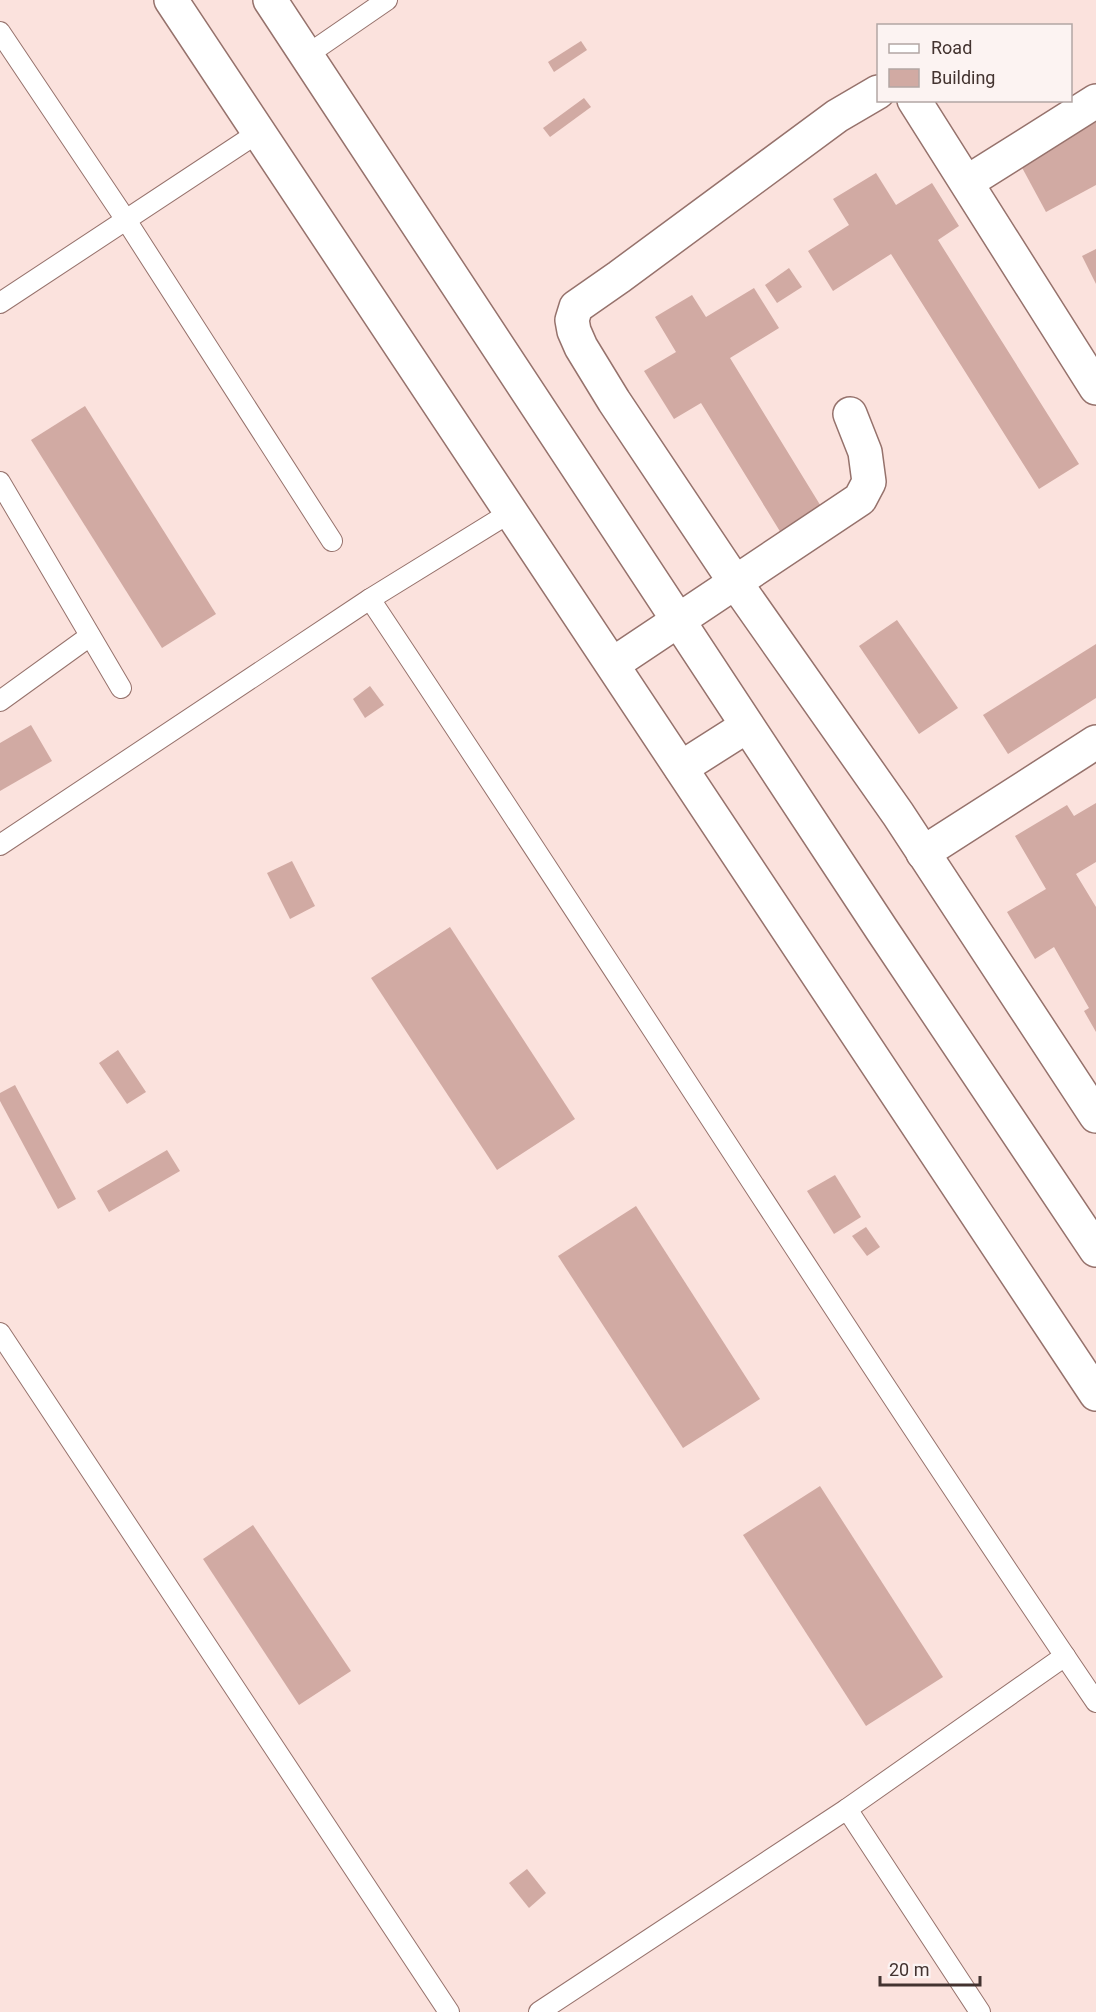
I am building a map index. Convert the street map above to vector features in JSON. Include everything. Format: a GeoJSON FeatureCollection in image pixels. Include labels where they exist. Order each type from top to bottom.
{"type":"FeatureCollection","features":[{"type":"Feature","properties":{"kind":"street"},"geometry":{"type":"LineString","coordinates":[[171,0],[1096,1394]]}},
{"type":"Feature","properties":{"kind":"street"},"geometry":{"type":"LineString","coordinates":[[270,0],[678,622],[1096,1250]]}},
{"type":"Feature","properties":{"kind":"street"},"geometry":{"type":"LineString","coordinates":[[877,93],[837,116],[576,307],[572,320],[574,331],[581,347],[614,401],[735,582],[923,853],[1096,1116]]}},
{"type":"Feature","properties":{"kind":"street"},"geometry":{"type":"LineString","coordinates":[[977,176],[1096,101]]}},
{"type":"Feature","properties":{"kind":"street"},"geometry":{"type":"LineString","coordinates":[[915,102],[1095,385]]}},
{"type":"Feature","properties":{"kind":"street"},"geometry":{"type":"LineString","coordinates":[[613,664],[860,499],[868,483],[865,452],[850,414]]}},
{"type":"Feature","properties":{"kind":"street"},"geometry":{"type":"LineString","coordinates":[[681,768],[747,726]]}},
{"type":"Feature","properties":{"kind":"street"},"geometry":{"type":"LineString","coordinates":[[923,853],[1096,742]]}},
{"type":"Feature","properties":{"kind":"lane"},"geometry":{"type":"LineString","coordinates":[[307,55],[387,0]]}},
{"type":"Feature","properties":{"kind":"lane"},"geometry":{"type":"LineString","coordinates":[[0,32],[126,220],[332,541]]}},
{"type":"Feature","properties":{"kind":"lane"},"geometry":{"type":"LineString","coordinates":[[0,303],[259,132]]}},
{"type":"Feature","properties":{"kind":"lane"},"geometry":{"type":"LineString","coordinates":[[0,482],[121,688]]}},
{"type":"Feature","properties":{"kind":"lane"},"geometry":{"type":"LineString","coordinates":[[0,845],[370,599],[511,512]]}},
{"type":"Feature","properties":{"kind":"lane"},"geometry":{"type":"LineString","coordinates":[[370,599],[889,1392],[1096,1702]]}},
{"type":"Feature","properties":{"kind":"lane"},"geometry":{"type":"LineString","coordinates":[[0,701],[90,636]]}},
{"type":"Feature","properties":{"kind":"lane"},"geometry":{"type":"LineString","coordinates":[[0,1333],[449,2012]]}},
{"type":"Feature","properties":{"kind":"lane"},"geometry":{"type":"LineString","coordinates":[[539,2012],[847,1809],[1065,1656]]}},
{"type":"Feature","properties":{"kind":"lane"},"geometry":{"type":"LineString","coordinates":[[847,1809],[980,2012]]}},
{"type":"Feature","properties":{"kind":"building"},"geometry":{"type":"Polygon","coordinates":[[[581,41],[587,50],[554,72],[548,62],[581,41]]]}},
{"type":"Feature","properties":{"kind":"building"},"geometry":{"type":"Polygon","coordinates":[[[584,98],[591,107],[550,137],[543,128],[584,98]]]}},
{"type":"Feature","properties":{"kind":"building"},"geometry":{"type":"Polygon","coordinates":[[[1096,122],[1096,185],[1046,212],[1019,162],[1096,122]]]}},
{"type":"Feature","properties":{"kind":"building"},"geometry":{"type":"Polygon","coordinates":[[[876,173],[896,205],[932,183],[959,226],[938,240],[1079,464],[1039,489],[891,254],[833,291],[808,251],[849,225],[833,199],[876,173]]]}},
{"type":"Feature","properties":{"kind":"building"},"geometry":{"type":"Polygon","coordinates":[[[1096,249],[1096,284],[1082,256],[1096,249]]]}},
{"type":"Feature","properties":{"kind":"building"},"geometry":{"type":"Polygon","coordinates":[[[789,268],[802,287],[777,303],[765,285],[789,268]]]}},
{"type":"Feature","properties":{"kind":"building"},"geometry":{"type":"Polygon","coordinates":[[[754,288],[779,328],[730,358],[822,508],[781,533],[701,403],[674,419],[644,371],[676,352],[655,317],[692,295],[706,317],[754,288]]]}},
{"type":"Feature","properties":{"kind":"building"},"geometry":{"type":"Polygon","coordinates":[[[85,406],[216,614],[162,648],[31,440],[85,406]]]}},
{"type":"Feature","properties":{"kind":"building"},"geometry":{"type":"Polygon","coordinates":[[[897,620],[958,708],[919,734],[859,646],[897,620]]]}},
{"type":"Feature","properties":{"kind":"building"},"geometry":{"type":"Polygon","coordinates":[[[1096,644],[1096,698],[1008,754],[983,715],[1096,644]]]}},
{"type":"Feature","properties":{"kind":"building"},"geometry":{"type":"Polygon","coordinates":[[[370,686],[384,705],[365,718],[353,699],[370,686]]]}},
{"type":"Feature","properties":{"kind":"building"},"geometry":{"type":"Polygon","coordinates":[[[31,725],[52,761],[0,791],[0,743],[31,725]]]}},
{"type":"Feature","properties":{"kind":"building"},"geometry":{"type":"Polygon","coordinates":[[[1096,803],[1096,862],[1076,874],[1096,907],[1096,1032],[1084,1011],[1089,1008],[1054,947],[1035,959],[1007,912],[1046,889],[1015,836],[1067,805],[1074,816],[1096,803]]]}},
{"type":"Feature","properties":{"kind":"building"},"geometry":{"type":"Polygon","coordinates":[[[292,861],[315,906],[290,919],[267,873],[292,861]]]}},
{"type":"Feature","properties":{"kind":"building"},"geometry":{"type":"Polygon","coordinates":[[[450,927],[575,1119],[497,1170],[371,978],[450,927]]]}},
{"type":"Feature","properties":{"kind":"building"},"geometry":{"type":"Polygon","coordinates":[[[118,1050],[146,1092],[127,1104],[99,1063],[118,1050]]]}},
{"type":"Feature","properties":{"kind":"building"},"geometry":{"type":"Polygon","coordinates":[[[15,1085],[76,1199],[58,1209],[0,1101],[0,1093],[15,1085]]]}},
{"type":"Feature","properties":{"kind":"building"},"geometry":{"type":"Polygon","coordinates":[[[167,1150],[180,1171],[109,1212],[97,1191],[167,1150]]]}},
{"type":"Feature","properties":{"kind":"building"},"geometry":{"type":"Polygon","coordinates":[[[835,1175],[861,1217],[834,1234],[807,1191],[835,1175]]]}},
{"type":"Feature","properties":{"kind":"building"},"geometry":{"type":"Polygon","coordinates":[[[636,1206],[760,1399],[683,1448],[558,1256],[636,1206]]]}},
{"type":"Feature","properties":{"kind":"building"},"geometry":{"type":"Polygon","coordinates":[[[866,1227],[880,1247],[867,1256],[852,1236],[866,1227]]]}},
{"type":"Feature","properties":{"kind":"building"},"geometry":{"type":"Polygon","coordinates":[[[820,1486],[943,1677],[866,1726],[743,1535],[820,1486]]]}},
{"type":"Feature","properties":{"kind":"building"},"geometry":{"type":"Polygon","coordinates":[[[253,1525],[351,1671],[299,1705],[203,1559],[253,1525]]]}},
{"type":"Feature","properties":{"kind":"building"},"geometry":{"type":"Polygon","coordinates":[[[527,1869],[546,1893],[529,1908],[509,1883],[527,1869]]]}}]}
